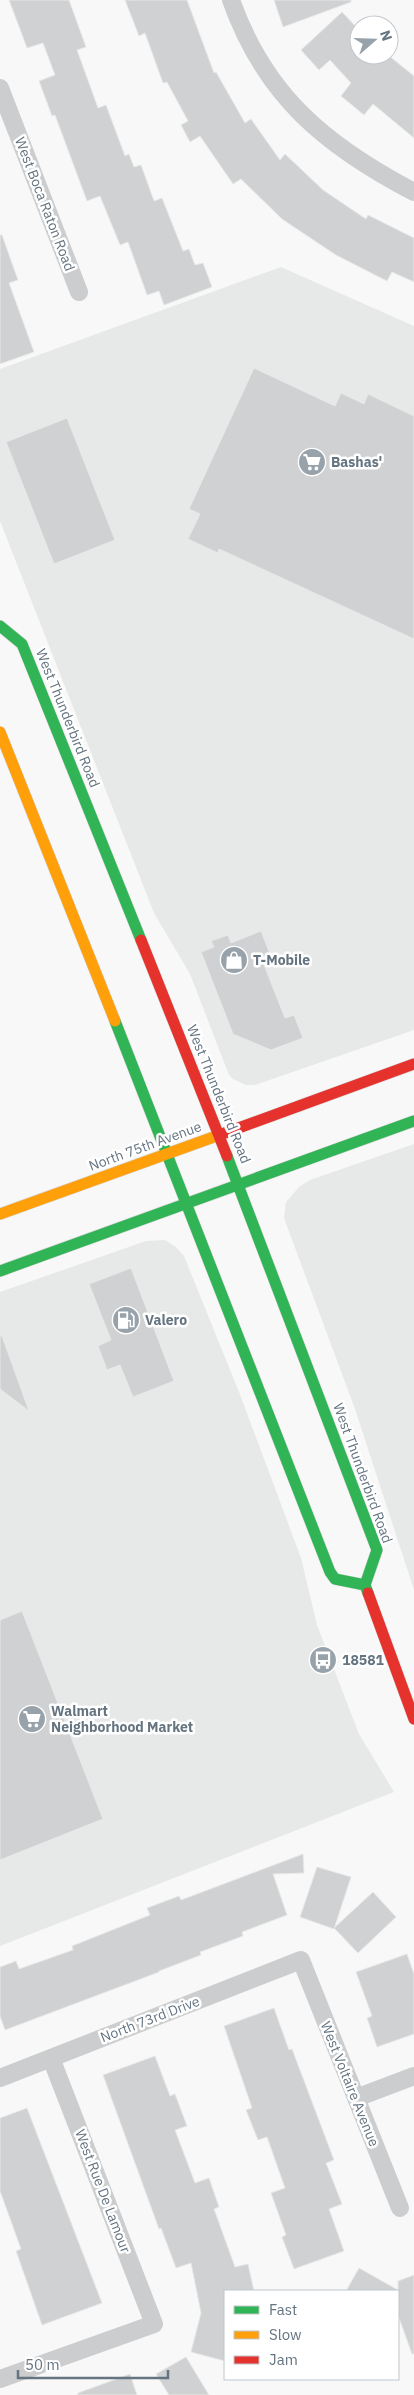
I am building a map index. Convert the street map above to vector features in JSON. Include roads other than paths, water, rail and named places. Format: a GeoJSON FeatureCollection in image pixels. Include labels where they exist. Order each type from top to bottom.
{"type":"FeatureCollection","features":[{"type":"Feature","properties":{"kind":"main road","name":"West Thunderbird Road"},"geometry":{"type":"LineString","coordinates":[[0,626],[22,644],[239,1185],[377,1550],[365,1585]]}},
{"type":"Feature","properties":{"kind":"main road"},"geometry":{"type":"LineString","coordinates":[[0,732],[168,1154],[332,1575],[336,1579],[365,1585],[414,1719]]}},
{"type":"Feature","properties":{"kind":"main road","name":"North 75th Avenue"},"geometry":{"type":"LineString","coordinates":[[0,1214],[414,1064]]}},
{"type":"Feature","properties":{"kind":"main road"},"geometry":{"type":"LineString","coordinates":[[0,1271],[188,1205],[414,1121]]}},
{"type":"Feature","properties":{"kind":"street"},"geometry":{"type":"LineString","coordinates":[[231,0],[254,54],[292,105],[317,130],[342,150],[377,173],[414,192]]}},
{"type":"Feature","properties":{"kind":"street","name":"West Boca Raton Road"},"geometry":{"type":"LineString","coordinates":[[0,88],[79,292]]}},
{"type":"Feature","properties":{"kind":"street","name":"North 73rd Drive"},"geometry":{"type":"LineString","coordinates":[[0,2078],[301,1960]]}},
{"type":"Feature","properties":{"kind":"street","name":"West Voltaire Avenue"},"geometry":{"type":"LineString","coordinates":[[301,1960],[400,2208]]}},
{"type":"Feature","properties":{"kind":"street","name":"West Rue De Lamour"},"geometry":{"type":"LineString","coordinates":[[0,2379],[154,2324],[51,2058]]}},
{"type":"Feature","properties":{"kind":"street"},"geometry":{"type":"LineString","coordinates":[[356,2098],[414,2076]]}},
{"type":"Feature","properties":{"kind":"place","name":"Bashas'"},"geometry":{"type":"Point","coordinates":[312,462]}},
{"type":"Feature","properties":{"kind":"place","name":"T-Mobile"},"geometry":{"type":"Point","coordinates":[234,960]}},
{"type":"Feature","properties":{"kind":"place","name":"Valero"},"geometry":{"type":"Point","coordinates":[126,1320]}},
{"type":"Feature","properties":{"kind":"place","name":"18581"},"geometry":{"type":"Point","coordinates":[323,1660]}},
{"type":"Feature","properties":{"kind":"place","name":"Walmart Neighborhood Market"},"geometry":{"type":"Point","coordinates":[32,1719]}}]}
